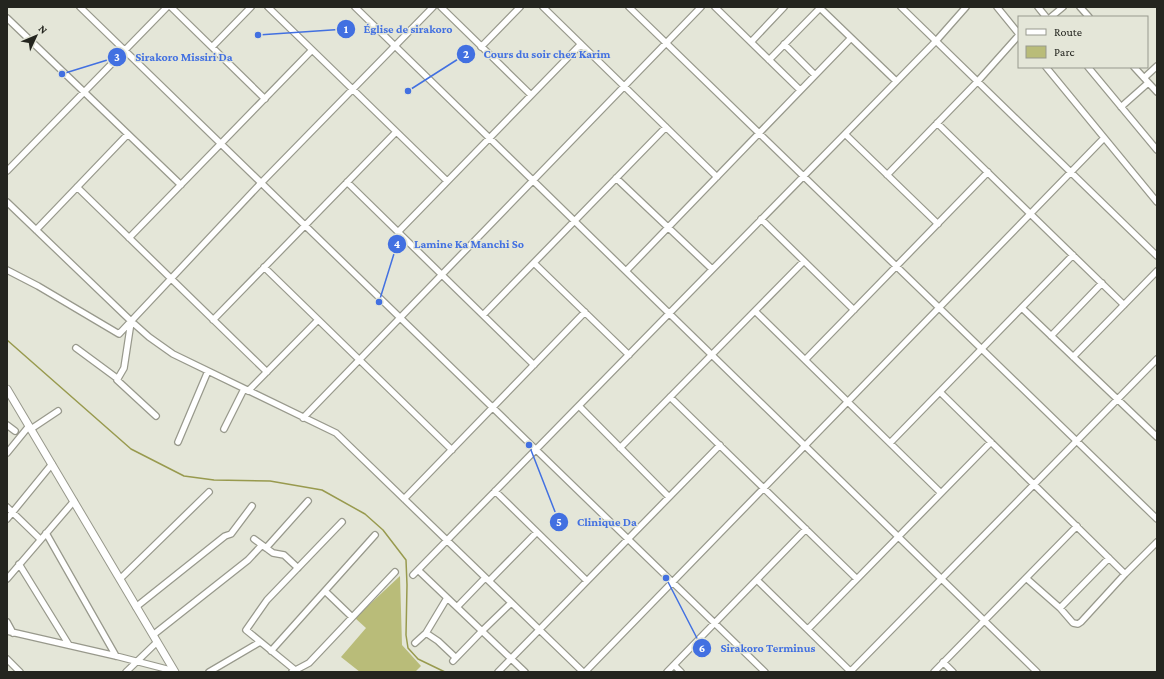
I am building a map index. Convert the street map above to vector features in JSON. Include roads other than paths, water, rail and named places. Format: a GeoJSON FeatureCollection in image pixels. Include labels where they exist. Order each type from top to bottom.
{"type":"FeatureCollection","features":[{"type":"Feature","properties":{"kind":"street"},"geometry":{"type":"LineString","coordinates":[[80,7],[765,672]]}},
{"type":"Feature","properties":{"kind":"street"},"geometry":{"type":"LineString","coordinates":[[7,171],[167,7]]}},
{"type":"Feature","properties":{"kind":"street"},"geometry":{"type":"LineString","coordinates":[[171,7],[265,98]]}},
{"type":"Feature","properties":{"kind":"street"},"geometry":{"type":"LineString","coordinates":[[212,47],[251,7]]}},
{"type":"Feature","properties":{"kind":"street"},"geometry":{"type":"LineString","coordinates":[[268,7],[447,182]]}},
{"type":"Feature","properties":{"kind":"street"},"geometry":{"type":"LineString","coordinates":[[355,7],[1038,672]]}},
{"type":"Feature","properties":{"kind":"street"},"geometry":{"type":"LineString","coordinates":[[7,270],[38,286],[119,334],[261,183],[433,7]]}},
{"type":"Feature","properties":{"kind":"street"},"geometry":{"type":"LineString","coordinates":[[441,7],[531,95]]}},
{"type":"Feature","properties":{"kind":"street"},"geometry":{"type":"LineString","coordinates":[[481,46],[520,7]]}},
{"type":"Feature","properties":{"kind":"street"},"geometry":{"type":"LineString","coordinates":[[543,7],[717,177]]}},
{"type":"Feature","properties":{"kind":"street"},"geometry":{"type":"LineString","coordinates":[[629,7],[1157,520]]}},
{"type":"Feature","properties":{"kind":"street"},"geometry":{"type":"LineString","coordinates":[[303,418],[701,7]]}},
{"type":"Feature","properties":{"kind":"street"},"geometry":{"type":"LineString","coordinates":[[715,7],[800,90]]}},
{"type":"Feature","properties":{"kind":"street"},"geometry":{"type":"LineString","coordinates":[[751,42],[784,7]]}},
{"type":"Feature","properties":{"kind":"street"},"geometry":{"type":"LineString","coordinates":[[769,60],[819,7],[896,81]]}},
{"type":"Feature","properties":{"kind":"street"},"geometry":{"type":"LineString","coordinates":[[901,7],[1157,256]]}},
{"type":"Feature","properties":{"kind":"street"},"geometry":{"type":"LineString","coordinates":[[413,575],[936,41],[966,7]]}},
{"type":"Feature","properties":{"kind":"street"},"geometry":{"type":"LineString","coordinates":[[997,7],[1018,33]]}},
{"type":"Feature","properties":{"kind":"street"},"geometry":{"type":"LineString","coordinates":[[1038,7],[1045,16]]}},
{"type":"Feature","properties":{"kind":"street"},"geometry":{"type":"LineString","coordinates":[[1052,16],[1062,7]]}},
{"type":"Feature","properties":{"kind":"street"},"geometry":{"type":"LineString","coordinates":[[1080,7],[1088,16]]}},
{"type":"Feature","properties":{"kind":"street"},"geometry":{"type":"LineString","coordinates":[[7,18],[181,185]]}},
{"type":"Feature","properties":{"kind":"street"},"geometry":{"type":"LineString","coordinates":[[887,175],[978,81],[1018,35]]}},
{"type":"Feature","properties":{"kind":"street"},"geometry":{"type":"LineString","coordinates":[[626,271],[851,38]]}},
{"type":"Feature","properties":{"kind":"street"},"geometry":{"type":"LineString","coordinates":[[398,232],[581,44]]}},
{"type":"Feature","properties":{"kind":"street"},"geometry":{"type":"LineString","coordinates":[[784,44],[815,75]]}},
{"type":"Feature","properties":{"kind":"street"},"geometry":{"type":"LineString","coordinates":[[129,238],[312,50]]}},
{"type":"Feature","properties":{"kind":"street"},"geometry":{"type":"LineString","coordinates":[[1121,107],[1157,66]]}},
{"type":"Feature","properties":{"kind":"street"},"geometry":{"type":"LineString","coordinates":[[1047,68],[1157,202]]}},
{"type":"Feature","properties":{"kind":"street"},"geometry":{"type":"LineString","coordinates":[[1089,68],[1157,150]]}},
{"type":"Feature","properties":{"kind":"street"},"geometry":{"type":"LineString","coordinates":[[1135,68],[1157,92]]}},
{"type":"Feature","properties":{"kind":"street"},"geometry":{"type":"LineString","coordinates":[[937,123],[1124,305]]}},
{"type":"Feature","properties":{"kind":"street"},"geometry":{"type":"LineString","coordinates":[[483,315],[666,127]]}},
{"type":"Feature","properties":{"kind":"street"},"geometry":{"type":"LineString","coordinates":[[213,320],[396,132]]}},
{"type":"Feature","properties":{"kind":"street"},"geometry":{"type":"LineString","coordinates":[[36,230],[128,134]]}},
{"type":"Feature","properties":{"kind":"street"},"geometry":{"type":"LineString","coordinates":[[845,134],[938,224]]}},
{"type":"Feature","properties":{"kind":"street"},"geometry":{"type":"LineString","coordinates":[[7,202],[131,322],[173,354],[336,433],[584,672],[1104,138]]}},
{"type":"Feature","properties":{"kind":"street"},"geometry":{"type":"LineString","coordinates":[[805,360],[988,172]]}},
{"type":"Feature","properties":{"kind":"street"},"geometry":{"type":"LineString","coordinates":[[616,178],[712,270]]}},
{"type":"Feature","properties":{"kind":"street"},"geometry":{"type":"LineString","coordinates":[[347,182],[534,365]]}},
{"type":"Feature","properties":{"kind":"street"},"geometry":{"type":"LineString","coordinates":[[77,187],[267,372]]}},
{"type":"Feature","properties":{"kind":"street"},"geometry":{"type":"LineString","coordinates":[[761,220],[854,310]]}},
{"type":"Feature","properties":{"kind":"street"},"geometry":{"type":"LineString","coordinates":[[890,443],[1073,255]]}},
{"type":"Feature","properties":{"kind":"street"},"geometry":{"type":"LineString","coordinates":[[620,448],[804,261]]}},
{"type":"Feature","properties":{"kind":"street"},"geometry":{"type":"LineString","coordinates":[[534,262],[629,355]]}},
{"type":"Feature","properties":{"kind":"street"},"geometry":{"type":"LineString","coordinates":[[264,267],[452,450]]}},
{"type":"Feature","properties":{"kind":"street"},"geometry":{"type":"LineString","coordinates":[[1074,357],[1157,271]]}},
{"type":"Feature","properties":{"kind":"street"},"geometry":{"type":"LineString","coordinates":[[1051,336],[1102,283]]}},
{"type":"Feature","properties":{"kind":"street"},"geometry":{"type":"LineString","coordinates":[[1022,308],[1157,437]]}},
{"type":"Feature","properties":{"kind":"street"},"geometry":{"type":"LineString","coordinates":[[755,311],[941,493]]}},
{"type":"Feature","properties":{"kind":"street"},"geometry":{"type":"LineString","coordinates":[[404,499],[585,312]]}},
{"type":"Feature","properties":{"kind":"street"},"geometry":{"type":"LineString","coordinates":[[224,429],[246,390],[267,372],[318,320]]}},
{"type":"Feature","properties":{"kind":"street"},"geometry":{"type":"LineString","coordinates":[[118,379],[124,368],[131,322]]}},
{"type":"Feature","properties":{"kind":"street"},"geometry":{"type":"LineString","coordinates":[[76,348],[118,379],[117,380],[156,416]]}},
{"type":"Feature","properties":{"kind":"street"},"geometry":{"type":"LineString","coordinates":[[757,580],[851,672],[1157,359]]}},
{"type":"Feature","properties":{"kind":"street"},"geometry":{"type":"LineString","coordinates":[[178,442],[208,371]]}},
{"type":"Feature","properties":{"kind":"street"},"geometry":{"type":"LineString","coordinates":[[7,389],[174,672]]}},
{"type":"Feature","properties":{"kind":"street"},"geometry":{"type":"LineString","coordinates":[[940,392],[1125,574]]}},
{"type":"Feature","properties":{"kind":"street"},"geometry":{"type":"LineString","coordinates":[[670,397],[857,579]]}},
{"type":"Feature","properties":{"kind":"street"},"geometry":{"type":"LineString","coordinates":[[579,406],[670,497]]}},
{"type":"Feature","properties":{"kind":"street"},"geometry":{"type":"LineString","coordinates":[[7,453],[30,428],[58,411]]}},
{"type":"Feature","properties":{"kind":"street"},"geometry":{"type":"LineString","coordinates":[[7,425],[15,431]]}},
{"type":"Feature","properties":{"kind":"street"},"geometry":{"type":"LineString","coordinates":[[808,630],[991,442]]}},
{"type":"Feature","properties":{"kind":"street"},"geometry":{"type":"LineString","coordinates":[[498,672],[720,445]]}},
{"type":"Feature","properties":{"kind":"street"},"geometry":{"type":"LineString","coordinates":[[7,519],[52,464]]}},
{"type":"Feature","properties":{"kind":"street"},"geometry":{"type":"LineString","coordinates":[[495,491],[587,581]]}},
{"type":"Feature","properties":{"kind":"street"},"geometry":{"type":"LineString","coordinates":[[120,579],[209,492]]}},
{"type":"Feature","properties":{"kind":"street"},"geometry":{"type":"LineString","coordinates":[[7,579],[74,501]]}},
{"type":"Feature","properties":{"kind":"street"},"geometry":{"type":"LineString","coordinates":[[126,672],[137,661],[155,638],[264,546],[308,501]]}},
{"type":"Feature","properties":{"kind":"street"},"geometry":{"type":"LineString","coordinates":[[136,608],[225,536],[231,534],[252,506]]}},
{"type":"Feature","properties":{"kind":"street"},"geometry":{"type":"LineString","coordinates":[[7,508],[40,539]]}},
{"type":"Feature","properties":{"kind":"street"},"geometry":{"type":"LineString","coordinates":[[342,522],[267,600],[246,630],[271,650],[293,671],[309,663],[394,572]]}},
{"type":"Feature","properties":{"kind":"street"},"geometry":{"type":"LineString","coordinates":[[934,672],[1076,526]]}},
{"type":"Feature","properties":{"kind":"street"},"geometry":{"type":"LineString","coordinates":[[667,672],[806,529]]}},
{"type":"Feature","properties":{"kind":"street"},"geometry":{"type":"LineString","coordinates":[[458,608],[537,532]]}},
{"type":"Feature","properties":{"kind":"street"},"geometry":{"type":"LineString","coordinates":[[46,533],[116,656]]}},
{"type":"Feature","properties":{"kind":"street"},"geometry":{"type":"LineString","coordinates":[[271,650],[376,535]]}},
{"type":"Feature","properties":{"kind":"street"},"geometry":{"type":"LineString","coordinates":[[254,540],[273,554],[284,555],[298,568]]}},
{"type":"Feature","properties":{"kind":"street"},"geometry":{"type":"LineString","coordinates":[[1026,578],[1060,608],[1073,623],[1078,624],[1157,542]]}},
{"type":"Feature","properties":{"kind":"street"},"geometry":{"type":"LineString","coordinates":[[1060,608],[1109,558]]}},
{"type":"Feature","properties":{"kind":"street"},"geometry":{"type":"LineString","coordinates":[[19,564],[68,645]]}},
{"type":"Feature","properties":{"kind":"street"},"geometry":{"type":"LineString","coordinates":[[418,570],[525,672]]}},
{"type":"Feature","properties":{"kind":"street"},"geometry":{"type":"LineString","coordinates":[[325,591],[352,616]]}},
{"type":"Feature","properties":{"kind":"street"},"geometry":{"type":"LineString","coordinates":[[416,643],[426,633],[447,598]]}},
{"type":"Feature","properties":{"kind":"street"},"geometry":{"type":"LineString","coordinates":[[426,633],[438,641],[454,660],[511,603]]}},
{"type":"Feature","properties":{"kind":"street"},"geometry":{"type":"LineString","coordinates":[[7,622],[10,632],[137,661],[174,672]]}},
{"type":"Feature","properties":{"kind":"street"},"geometry":{"type":"LineString","coordinates":[[209,672],[260,642]]}},
{"type":"Feature","properties":{"kind":"street"},"geometry":{"type":"LineString","coordinates":[[7,659],[20,672]]}},
{"type":"Feature","properties":{"kind":"street"},"geometry":{"type":"LineString","coordinates":[[943,662],[953,672]]}},
{"type":"Feature","properties":{"kind":"street"},"geometry":{"type":"LineString","coordinates":[[674,665],[681,672]]}},
{"type":"Feature","properties":{"kind":"waterway"},"geometry":{"type":"LineString","coordinates":[[7,340],[131,449],[184,476],[214,480],[270,481],[322,490],[365,514],[383,530],[406,560],[406,635],[408,648],[418,659],[445,672]]}},
{"type":"Feature","properties":{"kind":"place","name":"Église de sirakoro"},"geometry":{"type":"Point","coordinates":[258,35]}},
{"type":"Feature","properties":{"kind":"place","name":"Sirakoro Missiri Da"},"geometry":{"type":"Point","coordinates":[62,74]}},
{"type":"Feature","properties":{"kind":"place","name":"Cours du soir chez Karim"},"geometry":{"type":"Point","coordinates":[408,91]}},
{"type":"Feature","properties":{"kind":"place","name":"Lamine Ka Manchi So"},"geometry":{"type":"Point","coordinates":[379,302]}},
{"type":"Feature","properties":{"kind":"place","name":"Clinique Da"},"geometry":{"type":"Point","coordinates":[529,445]}},
{"type":"Feature","properties":{"kind":"place","name":"Sirakoro Terminus"},"geometry":{"type":"Point","coordinates":[666,578]}}]}
